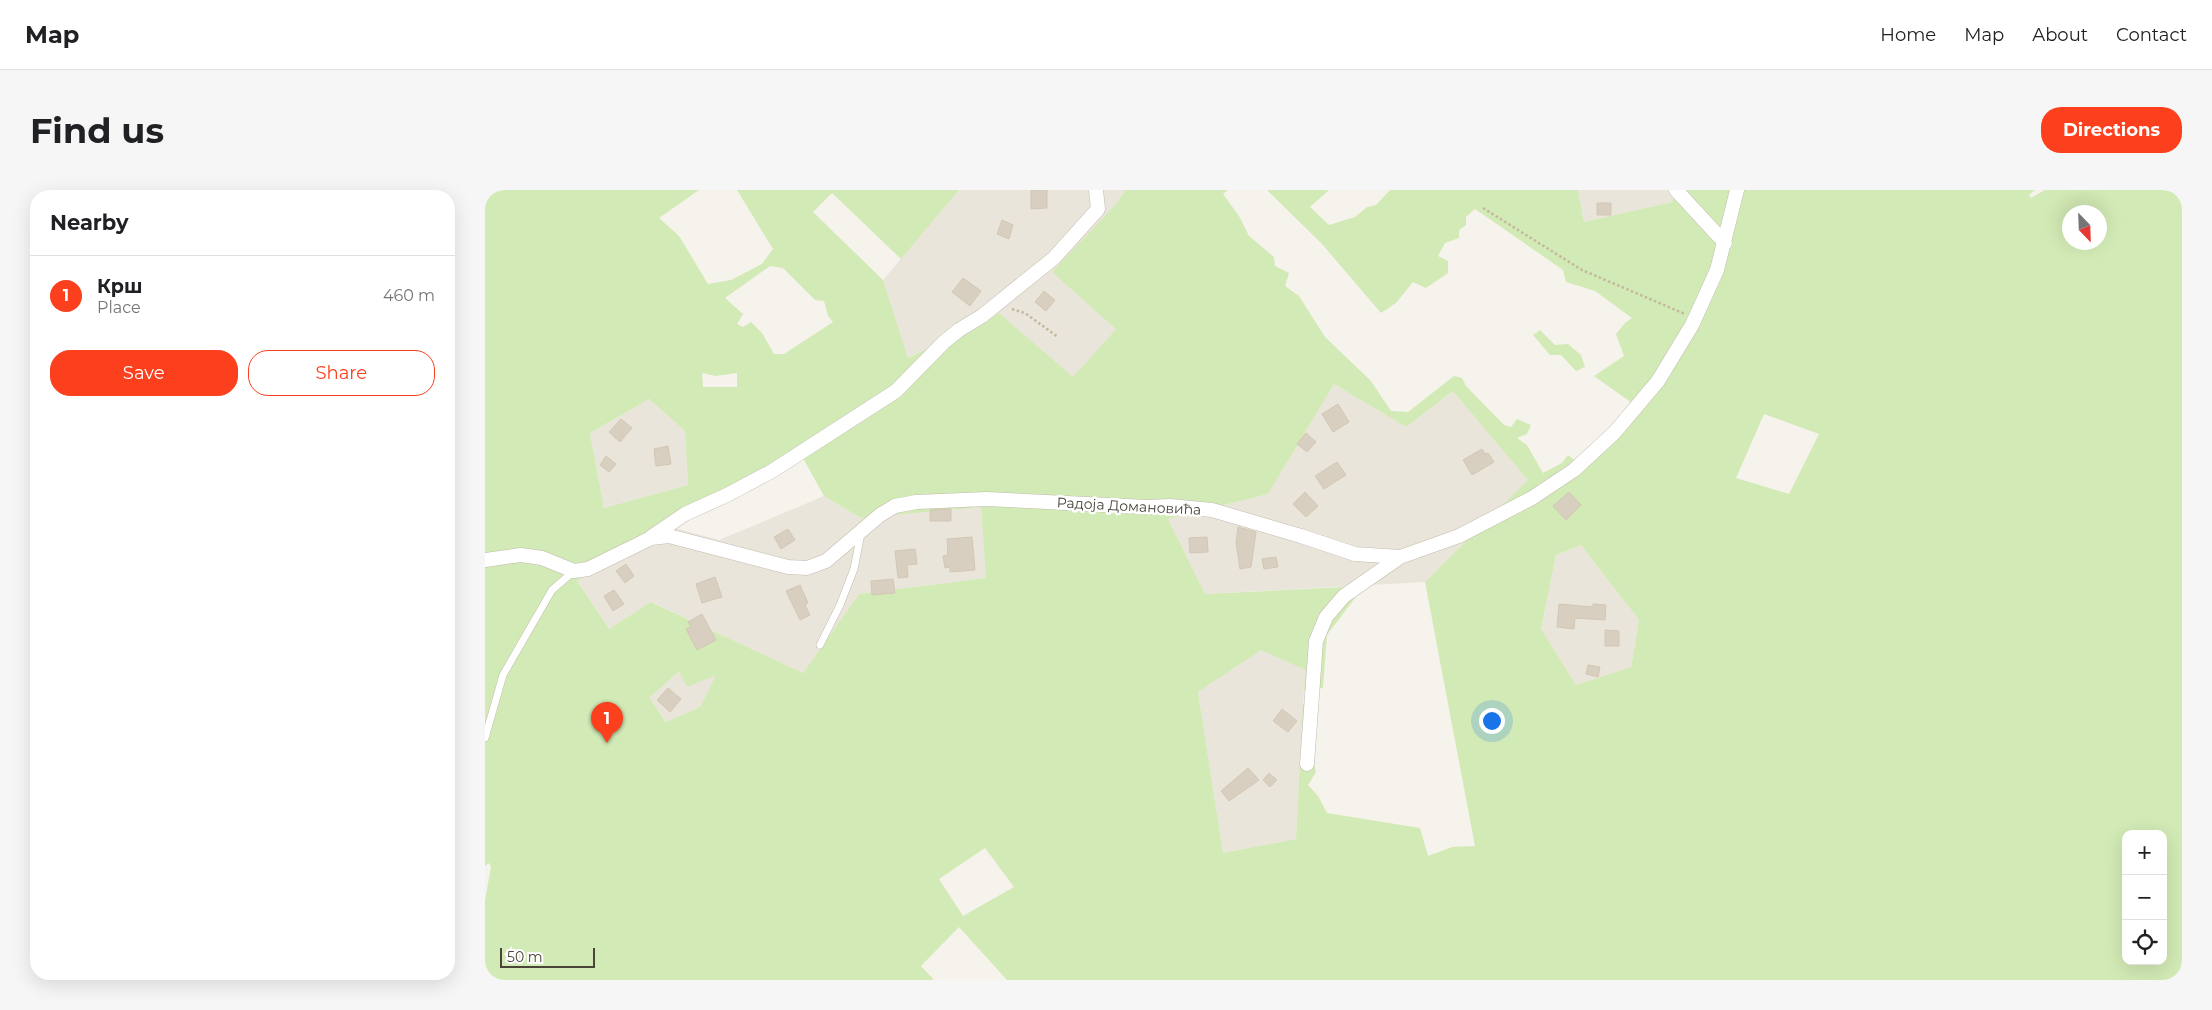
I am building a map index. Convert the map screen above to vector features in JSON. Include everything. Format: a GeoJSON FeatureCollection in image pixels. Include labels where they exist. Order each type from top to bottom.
{"type":"FeatureCollection","features":[{"type":"Feature","properties":{"kind":"street"},"geometry":{"type":"LineString","coordinates":[[651,538],[685,514],[727,495],[772,471],[821,437],[871,409],[896,391],[944,342],[997,305],[1054,258],[1098,209],[1096,190]]}},
{"type":"Feature","properties":{"kind":"street"},"geometry":{"type":"LineString","coordinates":[[1676,190],[1725,243]]}},
{"type":"Feature","properties":{"kind":"street","name":"Радоја Домановића"},"geometry":{"type":"LineString","coordinates":[[1307,764],[1316,641],[1326,617],[1344,596],[1400,557],[1459,536],[1532,498],[1574,470],[1615,432],[1658,382],[1696,316],[1717,270],[1737,190]]}},
{"type":"Feature","properties":{"kind":"street","name":"Радоја Домановића"},"geometry":{"type":"LineString","coordinates":[[574,571],[589,569],[651,538],[669,536],[787,567],[807,568],[826,561],[880,515],[895,506],[916,502],[986,499],[1147,507],[1170,506],[1213,510],[1355,554],[1400,557]]}},
{"type":"Feature","properties":{"kind":"street"},"geometry":{"type":"LineString","coordinates":[[485,560],[521,555],[542,558],[574,571]]}},
{"type":"Feature","properties":{"kind":"lane"},"geometry":{"type":"LineString","coordinates":[[819,645],[840,605],[854,569],[861,533]]}},
{"type":"Feature","properties":{"kind":"lane","name":"Радоја Домановића"},"geometry":{"type":"LineString","coordinates":[[485,738],[503,676],[552,590],[574,571]]}},
{"type":"Feature","properties":{"kind":"path"},"geometry":{"type":"LineString","coordinates":[[1483,208],[1582,270],[1677,312],[1696,316]]}},
{"type":"Feature","properties":{"kind":"path"},"geometry":{"type":"LineString","coordinates":[[997,305],[1025,313],[1058,337]]}},
{"type":"Feature","properties":{"kind":"shaded area"},"geometry":{"type":"Polygon","coordinates":[[[959,190],[1125,190],[1117,203],[1116,329],[1073,378],[999,313],[908,358],[883,280],[959,190]]]}},
{"type":"Feature","properties":{"kind":"shaded area"},"geometry":{"type":"Polygon","coordinates":[[[1578,190],[1674,190],[1672,202],[1584,222],[1578,190]]]}},
{"type":"Feature","properties":{"kind":"shaded area"},"geometry":{"type":"Polygon","coordinates":[[[1334,384],[1406,427],[1453,391],[1529,480],[1425,582],[1205,594],[1168,519],[1268,494],[1334,384]]]}},
{"type":"Feature","properties":{"kind":"shaded area"},"geometry":{"type":"Polygon","coordinates":[[[649,399],[685,431],[688,485],[604,508],[590,433],[649,399]]]}},
{"type":"Feature","properties":{"kind":"shaded area"},"geometry":{"type":"Polygon","coordinates":[[[824,496],[861,518],[981,507],[986,578],[859,594],[803,673],[652,602],[609,629],[577,581],[671,527],[719,540],[824,496]]]}},
{"type":"Feature","properties":{"kind":"shaded area"},"geometry":{"type":"Polygon","coordinates":[[[1581,545],[1639,620],[1631,667],[1576,685],[1541,630],[1556,555],[1581,545]]]}},
{"type":"Feature","properties":{"kind":"shaded area"},"geometry":{"type":"Polygon","coordinates":[[[1261,650],[1305,670],[1296,839],[1223,853],[1198,692],[1261,650]]]}},
{"type":"Feature","properties":{"kind":"shaded area"},"geometry":{"type":"Polygon","coordinates":[[[679,670],[717,674],[700,707],[667,722],[648,699],[679,670]]]}},
{"type":"Feature","properties":{"kind":"green space"},"geometry":{"type":"Polygon","coordinates":[[[485,190],[699,190],[659,218],[679,236],[708,284],[731,280],[762,264],[773,249],[737,190],[959,190],[901,259],[832,193],[813,212],[883,280],[908,358],[999,313],[1073,377],[1116,329],[1052,272],[1117,203],[1125,190],[1228,190],[1223,194],[1239,216],[1249,236],[1274,257],[1275,266],[1289,273],[1285,286],[1299,296],[1325,337],[1371,381],[1391,411],[1408,412],[1454,376],[1462,378],[1466,386],[1504,425],[1511,427],[1517,419],[1531,425],[1527,434],[1517,438],[1527,445],[1543,473],[1562,463],[1568,455],[1576,461],[1640,410],[1724,261],[1740,190],[2035,190],[2029,195],[2031,198],[2045,190],[2182,190],[2182,980],[1007,980],[959,927],[921,966],[934,980],[485,980],[485,900],[491,867],[489,863],[485,866],[485,190]],[[770,266],[725,298],[743,314],[737,324],[743,327],[751,322],[762,333],[774,354],[784,354],[833,322],[828,316],[824,301],[815,300],[783,268],[770,266]],[[702,373],[703,387],[737,387],[737,373],[716,376],[702,373]],[[1334,384],[1268,494],[1168,519],[1205,594],[1364,586],[1327,635],[1323,688],[1304,691],[1305,670],[1261,650],[1198,692],[1223,853],[1296,839],[1303,703],[1316,717],[1313,758],[1316,772],[1308,785],[1318,796],[1327,813],[1420,828],[1428,856],[1452,847],[1475,846],[1425,582],[1528,480],[1453,391],[1406,427],[1334,384]],[[649,399],[590,433],[604,508],[688,485],[685,431],[649,399]],[[1764,414],[1736,478],[1789,494],[1819,434],[1764,414]],[[803,458],[684,509],[577,581],[609,629],[651,602],[803,673],[859,594],[986,578],[981,507],[861,518],[824,496],[803,458]],[[1581,545],[1556,555],[1541,629],[1576,685],[1631,667],[1639,620],[1581,545]],[[679,671],[649,698],[666,722],[700,707],[716,675],[687,687],[679,671]],[[985,848],[939,879],[963,916],[1014,887],[985,848]]]}},
{"type":"Feature","properties":{"kind":"green space"},"geometry":{"type":"Polygon","coordinates":[[[1267,190],[1329,190],[1310,207],[1329,225],[1355,217],[1367,207],[1376,205],[1390,190],[1578,190],[1584,222],[1672,202],[1674,190],[1720,243],[1704,288],[1690,316],[1655,375],[1632,403],[1594,376],[1624,356],[1616,334],[1632,318],[1595,291],[1566,282],[1563,270],[1475,209],[1466,217],[1466,225],[1459,230],[1459,238],[1445,243],[1438,256],[1448,261],[1448,273],[1426,288],[1413,282],[1396,303],[1381,313],[1322,244],[1267,190]]]}},
{"type":"Feature","properties":{"kind":"green space"},"geometry":{"type":"Polygon","coordinates":[[[1680,190],[1733,190],[1723,236],[1680,190]]]}},
{"type":"Feature","properties":{"kind":"green space"},"geometry":{"type":"Polygon","coordinates":[[[1540,330],[1555,345],[1568,344],[1581,355],[1585,367],[1576,371],[1561,355],[1550,355],[1533,335],[1540,330]]]}},
{"type":"Feature","properties":{"kind":"building"},"geometry":{"type":"Polygon","coordinates":[[[1031,190],[1047,190],[1047,208],[1031,209],[1031,190]]]}},
{"type":"Feature","properties":{"kind":"building"},"geometry":{"type":"Polygon","coordinates":[[[1597,203],[1611,203],[1611,215],[1597,215],[1597,203]]]}},
{"type":"Feature","properties":{"kind":"building"},"geometry":{"type":"Polygon","coordinates":[[[1002,220],[1013,225],[1009,239],[997,234],[1002,220]]]}},
{"type":"Feature","properties":{"kind":"building"},"geometry":{"type":"Polygon","coordinates":[[[963,278],[981,291],[970,306],[952,292],[963,278]]]}},
{"type":"Feature","properties":{"kind":"building"},"geometry":{"type":"Polygon","coordinates":[[[1044,291],[1055,300],[1046,311],[1035,302],[1044,291]]]}},
{"type":"Feature","properties":{"kind":"building"},"geometry":{"type":"Polygon","coordinates":[[[1338,404],[1349,422],[1333,432],[1322,414],[1338,404]]]}},
{"type":"Feature","properties":{"kind":"building"},"geometry":{"type":"Polygon","coordinates":[[[621,419],[632,428],[620,442],[609,432],[621,419]]]}},
{"type":"Feature","properties":{"kind":"building"},"geometry":{"type":"Polygon","coordinates":[[[1306,433],[1316,442],[1307,452],[1297,444],[1306,433]]]}},
{"type":"Feature","properties":{"kind":"building"},"geometry":{"type":"Polygon","coordinates":[[[668,446],[671,464],[656,466],[654,449],[668,446]]]}},
{"type":"Feature","properties":{"kind":"building"},"geometry":{"type":"Polygon","coordinates":[[[1482,449],[1485,454],[1488,453],[1494,462],[1472,475],[1463,460],[1482,449]]]}},
{"type":"Feature","properties":{"kind":"building"},"geometry":{"type":"Polygon","coordinates":[[[606,456],[616,464],[609,472],[600,465],[606,456]]]}},
{"type":"Feature","properties":{"kind":"building"},"geometry":{"type":"Polygon","coordinates":[[[1337,462],[1346,475],[1324,489],[1315,476],[1337,462]]]}},
{"type":"Feature","properties":{"kind":"building"},"geometry":{"type":"Polygon","coordinates":[[[1305,492],[1318,506],[1306,517],[1293,504],[1305,492]]]}},
{"type":"Feature","properties":{"kind":"building"},"geometry":{"type":"Polygon","coordinates":[[[1569,492],[1581,505],[1566,520],[1553,506],[1569,492]]]}},
{"type":"Feature","properties":{"kind":"building"},"geometry":{"type":"Polygon","coordinates":[[[951,509],[951,521],[930,521],[930,510],[951,509]]]}},
{"type":"Feature","properties":{"kind":"building"},"geometry":{"type":"Polygon","coordinates":[[[1238,527],[1256,532],[1251,567],[1240,569],[1236,542],[1238,527]]]}},
{"type":"Feature","properties":{"kind":"building"},"geometry":{"type":"Polygon","coordinates":[[[788,529],[795,540],[781,549],[774,537],[788,529]]]}},
{"type":"Feature","properties":{"kind":"building"},"geometry":{"type":"Polygon","coordinates":[[[972,537],[975,570],[950,572],[950,567],[945,568],[943,556],[948,555],[947,539],[972,537]]]}},
{"type":"Feature","properties":{"kind":"building"},"geometry":{"type":"Polygon","coordinates":[[[1207,537],[1208,552],[1190,553],[1189,538],[1207,537]]]}},
{"type":"Feature","properties":{"kind":"building"},"geometry":{"type":"Polygon","coordinates":[[[915,549],[917,564],[907,565],[908,577],[898,578],[895,551],[915,549]]]}},
{"type":"Feature","properties":{"kind":"building"},"geometry":{"type":"Polygon","coordinates":[[[1276,557],[1278,567],[1264,569],[1262,559],[1276,557]]]}},
{"type":"Feature","properties":{"kind":"building"},"geometry":{"type":"Polygon","coordinates":[[[626,564],[634,576],[625,583],[616,571],[626,564]]]}},
{"type":"Feature","properties":{"kind":"building"},"geometry":{"type":"Polygon","coordinates":[[[715,577],[722,597],[702,603],[696,584],[715,577]]]}},
{"type":"Feature","properties":{"kind":"building"},"geometry":{"type":"Polygon","coordinates":[[[893,579],[895,593],[872,595],[871,581],[893,579]]]}},
{"type":"Feature","properties":{"kind":"building"},"geometry":{"type":"Polygon","coordinates":[[[800,585],[808,603],[805,605],[810,615],[800,620],[786,591],[800,585]]]}},
{"type":"Feature","properties":{"kind":"building"},"geometry":{"type":"Polygon","coordinates":[[[614,590],[624,604],[613,611],[604,596],[614,590]]]}},
{"type":"Feature","properties":{"kind":"building"},"geometry":{"type":"Polygon","coordinates":[[[1559,604],[1593,607],[1593,604],[1606,605],[1605,620],[1575,618],[1574,629],[1557,627],[1559,604]]]}},
{"type":"Feature","properties":{"kind":"building"},"geometry":{"type":"Polygon","coordinates":[[[702,614],[716,640],[697,650],[686,629],[691,627],[688,622],[702,614]]]}},
{"type":"Feature","properties":{"kind":"building"},"geometry":{"type":"Polygon","coordinates":[[[1605,630],[1619,631],[1619,646],[1605,646],[1605,630]]]}},
{"type":"Feature","properties":{"kind":"building"},"geometry":{"type":"Polygon","coordinates":[[[1588,665],[1600,667],[1598,677],[1586,674],[1588,665]]]}},
{"type":"Feature","properties":{"kind":"building"},"geometry":{"type":"Polygon","coordinates":[[[668,688],[681,699],[670,712],[657,700],[668,688]]]}},
{"type":"Feature","properties":{"kind":"building"},"geometry":{"type":"Polygon","coordinates":[[[1282,709],[1297,721],[1288,732],[1273,721],[1282,709]]]}},
{"type":"Feature","properties":{"kind":"building"},"geometry":{"type":"Polygon","coordinates":[[[1248,768],[1259,780],[1229,801],[1221,791],[1248,768]]]}},
{"type":"Feature","properties":{"kind":"building"},"geometry":{"type":"Polygon","coordinates":[[[1269,773],[1277,780],[1270,787],[1263,780],[1269,773]]]}},
{"type":"Feature","properties":{"kind":"place","name":"Крш"},"geometry":{"type":"Point","coordinates":[607,743]}}]}
